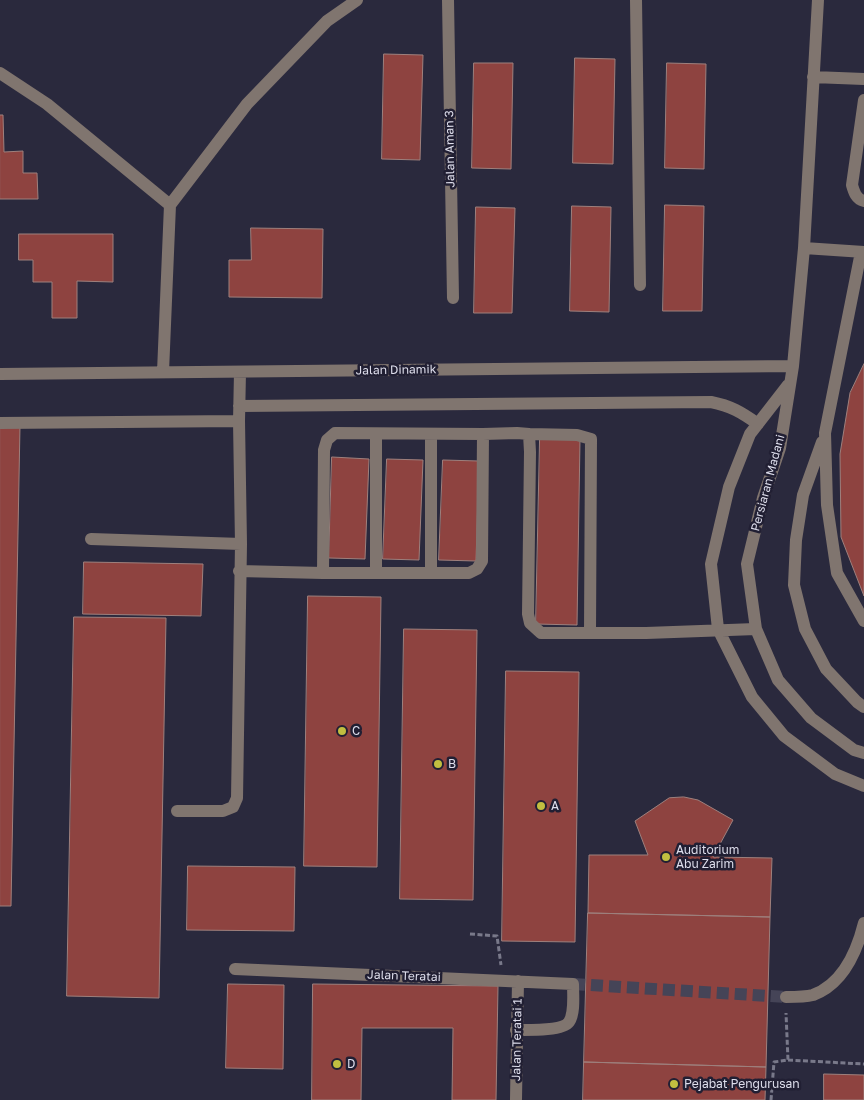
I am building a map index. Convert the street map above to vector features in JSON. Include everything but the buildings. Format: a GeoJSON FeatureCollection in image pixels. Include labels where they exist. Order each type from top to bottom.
{"type":"FeatureCollection","features":[{"type":"Feature","properties":{"kind":"street"},"geometry":{"type":"LineString","coordinates":[[163,372],[170,205],[247,104],[327,21],[357,0]]}},
{"type":"Feature","properties":{"kind":"street","name":"Jalan Aman 3"},"geometry":{"type":"LineString","coordinates":[[448,0],[453,298]]}},
{"type":"Feature","properties":{"kind":"street"},"geometry":{"type":"LineString","coordinates":[[636,0],[640,285]]}},
{"type":"Feature","properties":{"kind":"street"},"geometry":{"type":"LineString","coordinates":[[789,384],[793,366],[804,248],[818,0]]}},
{"type":"Feature","properties":{"kind":"street"},"geometry":{"type":"LineString","coordinates":[[0,73],[47,104],[170,205]]}},
{"type":"Feature","properties":{"kind":"street"},"geometry":{"type":"LineString","coordinates":[[813,77],[864,79]]}},
{"type":"Feature","properties":{"kind":"street"},"geometry":{"type":"LineString","coordinates":[[864,100],[852,185],[854,194],[861,201],[864,201]]}},
{"type":"Feature","properties":{"kind":"street"},"geometry":{"type":"LineString","coordinates":[[804,248],[863,252],[825,433],[803,496],[796,540],[794,585],[804,629],[826,669],[864,707]]}},
{"type":"Feature","properties":{"kind":"street","name":"Jalan Dinamik"},"geometry":{"type":"LineString","coordinates":[[0,374],[793,366]]}},
{"type":"Feature","properties":{"kind":"street"},"geometry":{"type":"LineString","coordinates":[[177,811],[223,811],[233,807],[238,798],[239,571],[241,544],[238,421],[240,372]]}},
{"type":"Feature","properties":{"kind":"street","name":"Persiaran Madani"},"geometry":{"type":"LineString","coordinates":[[789,384],[750,434],[729,487],[711,564],[718,630],[752,697],[784,736],[835,774],[864,786]]}},
{"type":"Feature","properties":{"kind":"street","name":"Persiaran Madani"},"geometry":{"type":"LineString","coordinates":[[789,384],[780,448],[762,498],[747,564],[756,629],[778,680],[810,718],[854,750],[864,753]]}},
{"type":"Feature","properties":{"kind":"street"},"geometry":{"type":"LineString","coordinates":[[239,406],[711,402],[728,405],[758,424]]}},
{"type":"Feature","properties":{"kind":"street"},"geometry":{"type":"LineString","coordinates":[[0,423],[238,421]]}},
{"type":"Feature","properties":{"kind":"street"},"geometry":{"type":"LineString","coordinates":[[323,573],[324,450],[327,440],[335,433],[431,435],[517,433],[577,435],[591,439],[592,444],[589,556],[590,632]]}},
{"type":"Feature","properties":{"kind":"street"},"geometry":{"type":"LineString","coordinates":[[825,433],[827,505],[837,573],[864,621]]}},
{"type":"Feature","properties":{"kind":"street"},"geometry":{"type":"LineString","coordinates":[[376,434],[376,573]]}},
{"type":"Feature","properties":{"kind":"street"},"geometry":{"type":"LineString","coordinates":[[239,571],[469,573],[477,569],[482,560],[483,434]]}},
{"type":"Feature","properties":{"kind":"street"},"geometry":{"type":"LineString","coordinates":[[529,434],[528,614],[530,623],[541,633],[646,633],[756,629]]}},
{"type":"Feature","properties":{"kind":"street"},"geometry":{"type":"LineString","coordinates":[[431,435],[431,572]]}},
{"type":"Feature","properties":{"kind":"street"},"geometry":{"type":"LineString","coordinates":[[91,539],[241,544]]}},
{"type":"Feature","properties":{"kind":"street"},"geometry":{"type":"LineString","coordinates":[[786,997],[813,995],[835,982],[850,960],[864,922]]}},
{"type":"Feature","properties":{"kind":"street","name":"Jalan Teratai"},"geometry":{"type":"LineString","coordinates":[[235,969],[573,984],[572,1014],[569,1023],[563,1028],[516,1030]]}},
{"type":"Feature","properties":{"kind":"street","name":"Jalan Teratai 1"},"geometry":{"type":"LineString","coordinates":[[516,1098],[518,981]]}},
{"type":"Feature","properties":{"kind":"path"},"geometry":{"type":"LineString","coordinates":[[470,934],[498,936],[502,980]]}},
{"type":"Feature","properties":{"kind":"path"},"geometry":{"type":"LineString","coordinates":[[786,997],[788,1060]]}},
{"type":"Feature","properties":{"kind":"path"},"geometry":{"type":"LineString","coordinates":[[772,1100],[774,1062],[788,1060],[864,1064]]}},
{"type":"Feature","properties":{"kind":"tunnel"},"geometry":{"type":"LineString","coordinates":[[573,984],[786,997]]}},
{"type":"Feature","properties":{"kind":"place","name":"C"},"geometry":{"type":"Point","coordinates":[342,731]}},
{"type":"Feature","properties":{"kind":"place","name":"B"},"geometry":{"type":"Point","coordinates":[438,764]}},
{"type":"Feature","properties":{"kind":"place","name":"A"},"geometry":{"type":"Point","coordinates":[541,806]}},
{"type":"Feature","properties":{"kind":"place","name":"Auditorium Abu Zarim"},"geometry":{"type":"Point","coordinates":[666,857]}},
{"type":"Feature","properties":{"kind":"place","name":"D"},"geometry":{"type":"Point","coordinates":[337,1064]}},
{"type":"Feature","properties":{"kind":"place","name":"Pejabat Pengurusan"},"geometry":{"type":"Point","coordinates":[674,1084]}}]}
